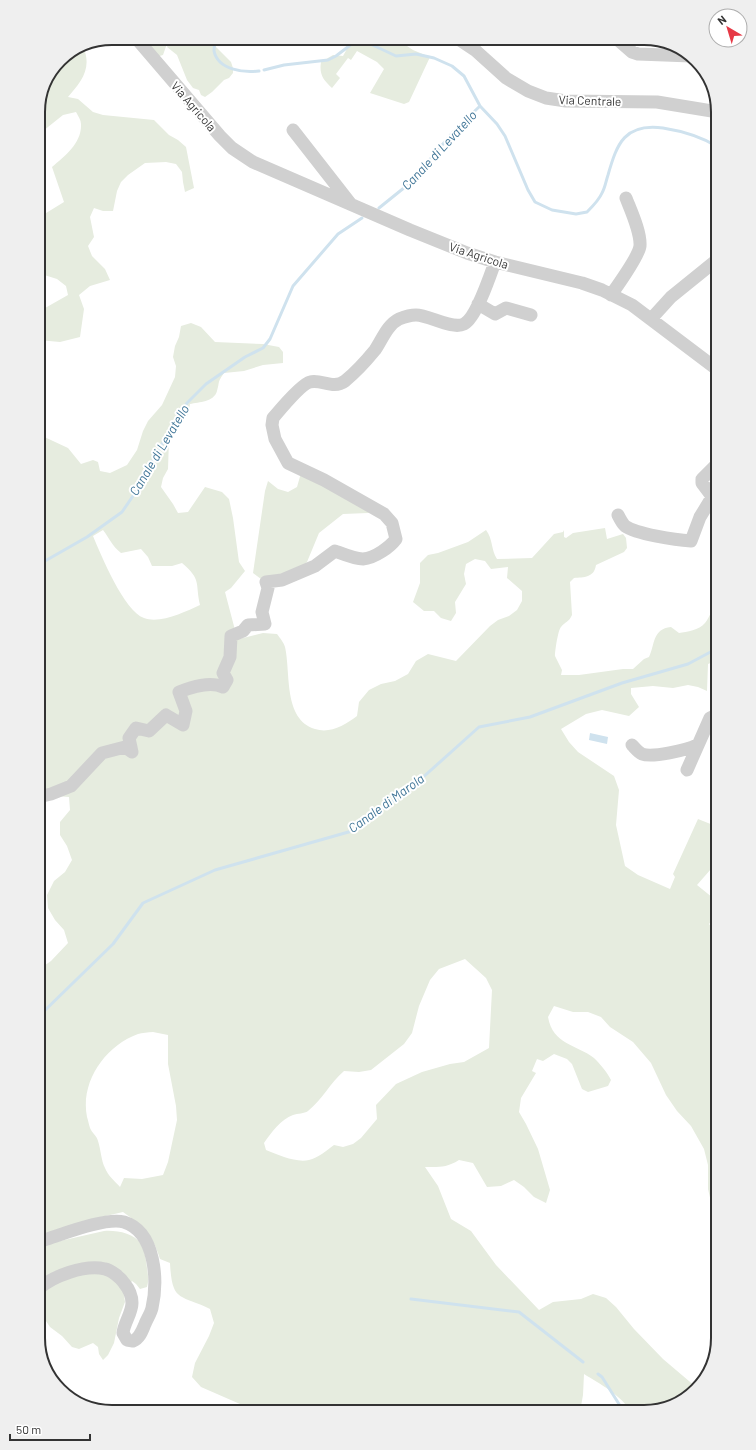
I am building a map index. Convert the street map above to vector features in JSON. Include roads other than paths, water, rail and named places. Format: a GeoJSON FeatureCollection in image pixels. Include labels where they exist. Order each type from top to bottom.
{"type":"FeatureCollection","features":[{"type":"Feature","properties":{"kind":"street","name":"Via Agricola"},"geometry":{"type":"LineString","coordinates":[[142,45],[205,120],[232,148],[254,162],[410,230],[495,262],[582,283],[611,295],[632,305],[711,365]]}},
{"type":"Feature","properties":{"kind":"street","name":"Via Centrale"},"geometry":{"type":"LineString","coordinates":[[467,45],[487,60],[506,78],[528,91],[546,98],[566,101],[657,102],[711,111]]}},
{"type":"Feature","properties":{"kind":"street"},"geometry":{"type":"LineString","coordinates":[[624,45],[632,52],[638,54],[680,56]]}},
{"type":"Feature","properties":{"kind":"street","name":"Via Agricola"},"geometry":{"type":"LineString","coordinates":[[293,130],[350,203]]}},
{"type":"Feature","properties":{"kind":"street"},"geometry":{"type":"LineString","coordinates":[[611,295],[637,255],[640,247],[638,232],[626,198]]}},
{"type":"Feature","properties":{"kind":"street"},"geometry":{"type":"LineString","coordinates":[[45,796],[71,786],[102,752],[125,747],[132,752],[129,738],[136,728],[148,731],[166,715],[183,725],[186,711],[179,692],[189,688],[216,684],[223,687],[227,680],[223,673],[230,657],[231,636],[243,631],[248,625],[265,624],[262,612],[268,588],[266,582],[282,580],[315,566],[335,551],[363,559],[372,556],[392,544],[396,539],[396,533],[392,522],[384,514],[324,480],[288,463],[275,439],[272,425],[273,418],[307,383],[316,381],[334,386],[344,382],[375,350],[390,326],[397,320],[408,316],[417,315],[457,326],[464,324],[472,315],[478,304],[495,262]]}},
{"type":"Feature","properties":{"kind":"street"},"geometry":{"type":"LineString","coordinates":[[651,319],[671,297],[711,265]]}},
{"type":"Feature","properties":{"kind":"street"},"geometry":{"type":"LineString","coordinates":[[478,304],[495,314],[506,308],[531,315]]}},
{"type":"Feature","properties":{"kind":"street"},"geometry":{"type":"LineString","coordinates":[[711,470],[702,479],[702,483],[711,495]]}},
{"type":"Feature","properties":{"kind":"street"},"geometry":{"type":"LineString","coordinates":[[618,515],[624,525],[637,531],[679,540],[691,540],[700,517],[711,505]]}},
{"type":"Feature","properties":{"kind":"street"},"geometry":{"type":"LineString","coordinates":[[687,770],[697,745],[711,718]]}},
{"type":"Feature","properties":{"kind":"street"},"geometry":{"type":"LineString","coordinates":[[632,745],[638,752],[643,754],[655,754],[690,748],[697,745]]}},
{"type":"Feature","properties":{"kind":"street"},"geometry":{"type":"LineString","coordinates":[[45,1240],[106,1221],[124,1222],[138,1229],[150,1247],[152,1258],[154,1283],[152,1308],[139,1336],[132,1341],[127,1340],[123,1333],[132,1304],[130,1290],[122,1280],[106,1269],[92,1268],[76,1271],[55,1277],[45,1284]]}},
{"type":"Feature","properties":{"kind":"water"},"geometry":{"type":"Polygon","coordinates":[[[590,733],[608,737],[607,744],[589,740],[590,733]]]}},
{"type":"Feature","properties":{"kind":"waterway"},"geometry":{"type":"LineString","coordinates":[[215,45],[214,51],[216,57],[226,66],[239,71],[259,71]]}},
{"type":"Feature","properties":{"kind":"waterway"},"geometry":{"type":"LineString","coordinates":[[264,70],[284,65],[328,60],[350,45]]}},
{"type":"Feature","properties":{"kind":"waterway"},"geometry":{"type":"LineString","coordinates":[[373,45],[396,56],[416,54],[434,58],[452,66],[464,76],[480,106],[497,124],[505,136],[528,190],[535,202],[552,210],[576,214],[587,212],[601,196],[615,153],[619,145],[631,132],[650,127],[663,128],[699,137],[711,143]]}},
{"type":"Feature","properties":{"kind":"waterway","name":"Canale di Levatello"},"geometry":{"type":"LineString","coordinates":[[379,208],[410,183],[454,131],[480,106]]}},
{"type":"Feature","properties":{"kind":"waterway","name":"Canale di Levatello"},"geometry":{"type":"LineString","coordinates":[[45,561],[87,537],[122,512],[135,493],[167,435],[187,403],[206,384],[245,357],[263,348],[270,339],[293,286],[338,234],[362,218]]}},
{"type":"Feature","properties":{"kind":"waterway","name":"Canale di Marola"},"geometry":{"type":"LineString","coordinates":[[45,1010],[113,944],[143,903],[215,870],[352,831],[411,788],[479,727],[530,717],[622,683],[688,664],[711,652]]}},
{"type":"Feature","properties":{"kind":"waterway"},"geometry":{"type":"LineString","coordinates":[[411,1299],[519,1312],[583,1362]]}},
{"type":"Feature","properties":{"kind":"waterway"},"geometry":{"type":"LineString","coordinates":[[598,1374],[602,1377],[620,1405]]}}]}
